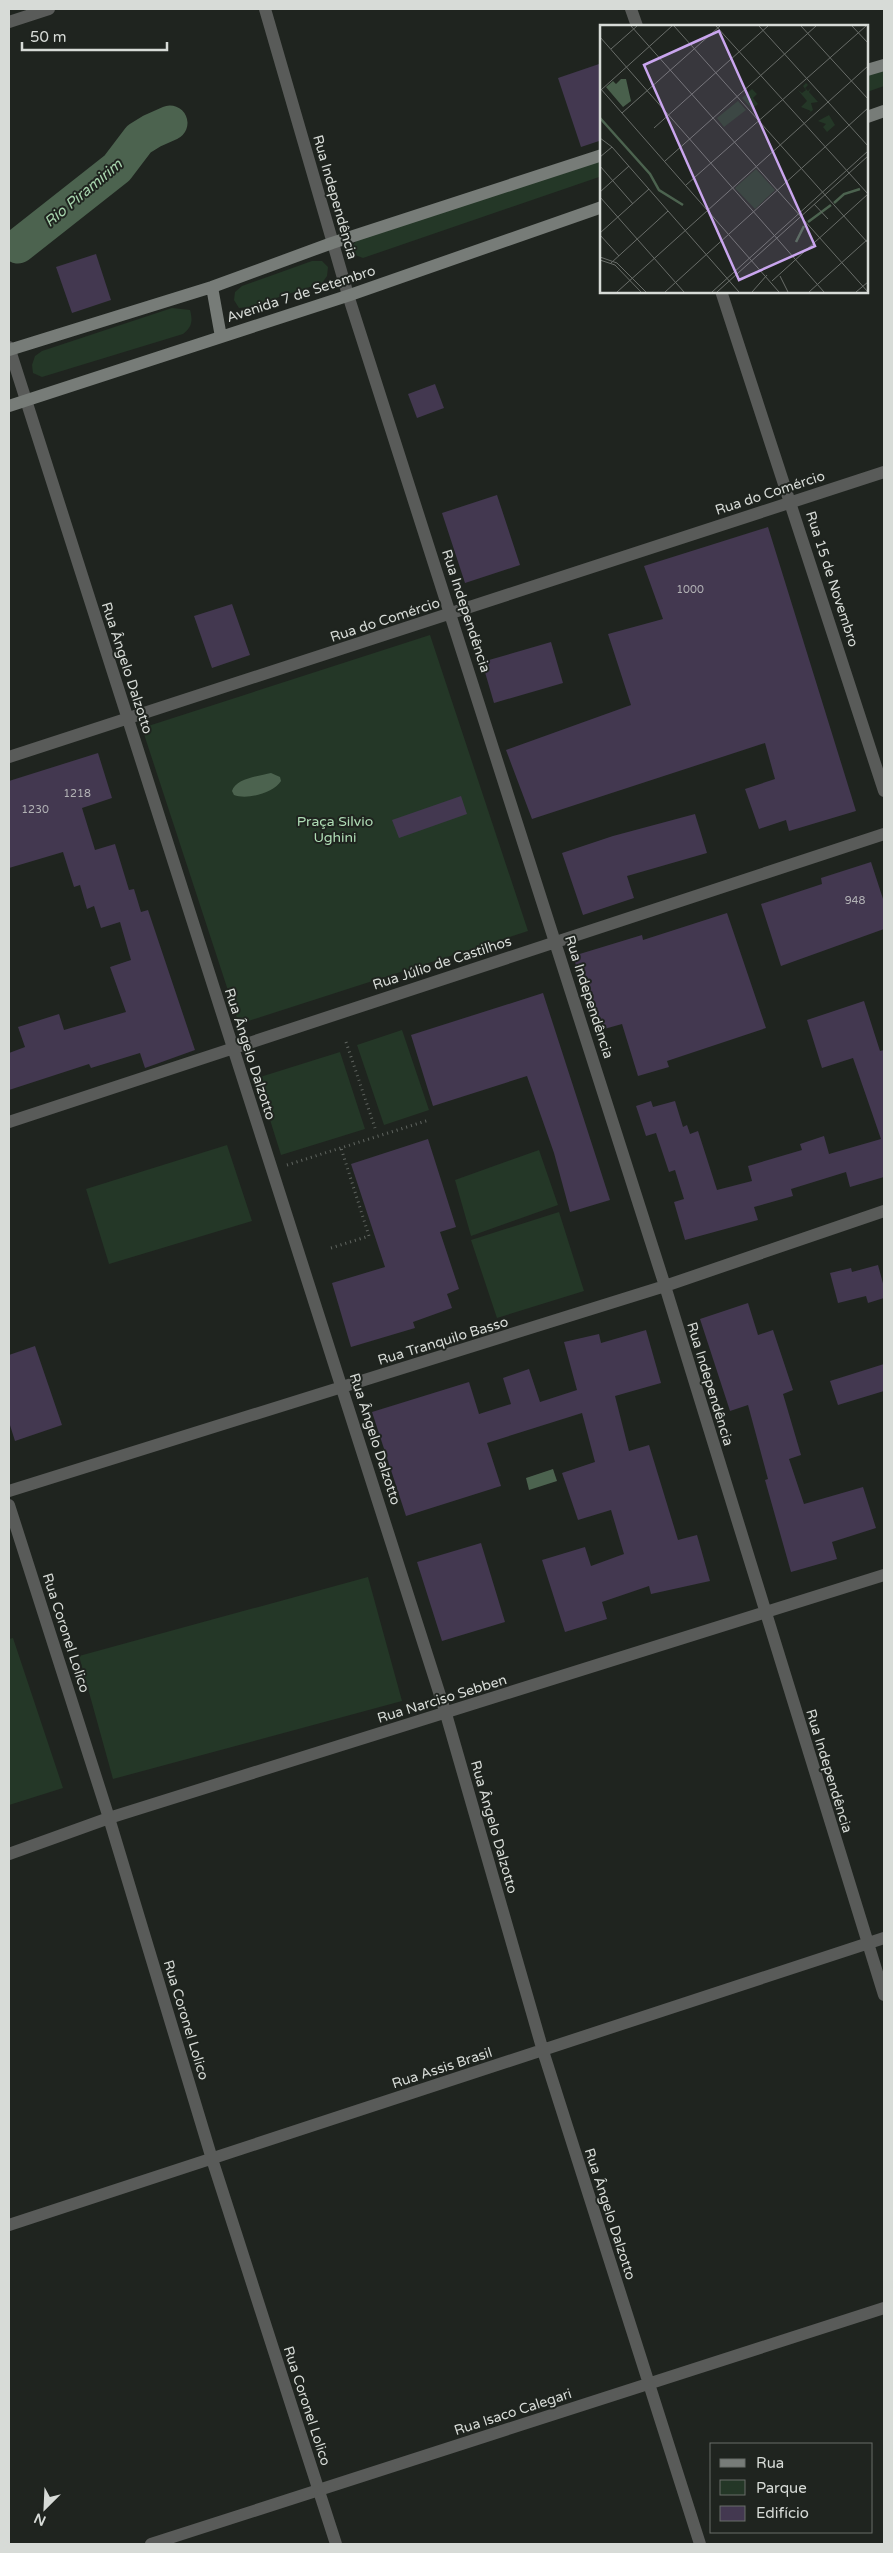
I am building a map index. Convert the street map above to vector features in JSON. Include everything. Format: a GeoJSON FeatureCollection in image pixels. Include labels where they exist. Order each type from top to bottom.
{"type":"FeatureCollection","features":[{"type":"Feature","properties":{"kind":"main road"},"geometry":{"type":"LineString","coordinates":[[868,70],[884,64]]}},
{"type":"Feature","properties":{"kind":"main road"},"geometry":{"type":"LineString","coordinates":[[868,117],[884,111]]}},
{"type":"Feature","properties":{"kind":"main road"},"geometry":{"type":"LineString","coordinates":[[9,349],[212,288],[332,243],[600,156]]}},
{"type":"Feature","properties":{"kind":"main road","name":"Avenida 7 de Setembro"},"geometry":{"type":"LineString","coordinates":[[9,406],[348,295],[600,207]]}},
{"type":"Feature","properties":{"kind":"main road"},"geometry":{"type":"LineString","coordinates":[[212,288],[221,337]]}},
{"type":"Feature","properties":{"kind":"street"},"geometry":{"type":"LineString","coordinates":[[9,22],[49,9]]}},
{"type":"Feature","properties":{"kind":"street","name":"Rua Independência"},"geometry":{"type":"LineString","coordinates":[[266,9],[348,295],[665,1286],[764,1613],[884,1995]]}},
{"type":"Feature","properties":{"kind":"street"},"geometry":{"type":"LineString","coordinates":[[631,9],[637,25]]}},
{"type":"Feature","properties":{"kind":"street","name":"Rua 15 de Novembro"},"geometry":{"type":"LineString","coordinates":[[721,292],[884,791]]}},
{"type":"Feature","properties":{"kind":"street","name":"Rua Ângelo Dalzotto"},"geometry":{"type":"LineString","coordinates":[[9,349],[446,1714],[543,2051],[700,2544]]}},
{"type":"Feature","properties":{"kind":"street","name":"Rua do Comércio"},"geometry":{"type":"LineString","coordinates":[[9,757],[884,472]]}},
{"type":"Feature","properties":{"kind":"street","name":"Rua Júlio de Castilhos"},"geometry":{"type":"LineString","coordinates":[[9,1122],[884,834]]}},
{"type":"Feature","properties":{"kind":"street","name":"Rua Tranquilo Basso"},"geometry":{"type":"LineString","coordinates":[[9,1490],[343,1388],[665,1286],[884,1211]]}},
{"type":"Feature","properties":{"kind":"street","name":"Rua Coronel Lolico"},"geometry":{"type":"LineString","coordinates":[[9,1505],[109,1818],[212,2159],[336,2544]]}},
{"type":"Feature","properties":{"kind":"street","name":"Rua Narciso Sebben"},"geometry":{"type":"LineString","coordinates":[[9,1854],[109,1818],[446,1714],[884,1575]]}},
{"type":"Feature","properties":{"kind":"street","name":"Rua Assis Brasil"},"geometry":{"type":"LineString","coordinates":[[9,2225],[884,1938]]}},
{"type":"Feature","properties":{"kind":"street","name":"Rua Isaco Calegari"},"geometry":{"type":"LineString","coordinates":[[151,2544],[884,2308]]}},
{"type":"Feature","properties":{"kind":"path"},"geometry":{"type":"LineString","coordinates":[[346,1042],[376,1128]]}},
{"type":"Feature","properties":{"kind":"path"},"geometry":{"type":"LineString","coordinates":[[272,1170],[429,1120]]}},
{"type":"Feature","properties":{"kind":"path"},"geometry":{"type":"LineString","coordinates":[[331,1248],[369,1236],[341,1148]]}},
{"type":"Feature","properties":{"kind":"green space"},"geometry":{"type":"Polygon","coordinates":[[[884,60],[884,86],[868,92],[868,66],[884,60]]]}},
{"type":"Feature","properties":{"kind":"green space"},"geometry":{"type":"Polygon","coordinates":[[[600,158],[600,177],[363,258],[355,255],[353,245],[358,239],[600,158]]]}},
{"type":"Feature","properties":{"kind":"green space"},"geometry":{"type":"Polygon","coordinates":[[[312,261],[322,261],[328,267],[327,276],[322,283],[249,307],[239,308],[234,300],[235,292],[242,286],[312,261]]]}},
{"type":"Feature","properties":{"kind":"green space"},"geometry":{"type":"Polygon","coordinates":[[[172,308],[190,310],[191,324],[183,334],[42,377],[33,373],[32,365],[35,356],[42,351],[172,308]]]}},
{"type":"Feature","properties":{"kind":"green space","name":"Praça Silvio Ughini"},"geometry":{"type":"Polygon","coordinates":[[[430,635],[528,931],[239,1024],[142,728],[430,635]]]}},
{"type":"Feature","properties":{"kind":"green space"},"geometry":{"type":"Polygon","coordinates":[[[402,1030],[429,1110],[384,1125],[357,1045],[402,1030]]]}},
{"type":"Feature","properties":{"kind":"green space"},"geometry":{"type":"Polygon","coordinates":[[[340,1052],[365,1129],[281,1155],[257,1078],[340,1052]]]}},
{"type":"Feature","properties":{"kind":"green space"},"geometry":{"type":"Polygon","coordinates":[[[227,1145],[252,1221],[109,1264],[86,1189],[227,1145]]]}},
{"type":"Feature","properties":{"kind":"green space"},"geometry":{"type":"Polygon","coordinates":[[[539,1150],[558,1205],[471,1236],[455,1180],[539,1150]]]}},
{"type":"Feature","properties":{"kind":"green space"},"geometry":{"type":"Polygon","coordinates":[[[559,1212],[584,1291],[497,1318],[471,1240],[559,1212]]]}},
{"type":"Feature","properties":{"kind":"green space"},"geometry":{"type":"Polygon","coordinates":[[[368,1577],[402,1701],[113,1779],[79,1656],[368,1577]]]}},
{"type":"Feature","properties":{"kind":"green space"},"geometry":{"type":"Polygon","coordinates":[[[13,1638],[63,1788],[9,1805],[9,1639],[13,1638]]]}},
{"type":"Feature","properties":{"kind":"shaded area"},"geometry":{"type":"Polygon","coordinates":[[[271,773],[280,777],[281,781],[273,789],[253,796],[234,795],[232,791],[234,787],[243,780],[271,773]]]}},
{"type":"Feature","properties":{"kind":"shaded area"},"geometry":{"type":"Polygon","coordinates":[[[553,1469],[557,1481],[529,1490],[526,1478],[553,1469]]]}},
{"type":"Feature","properties":{"kind":"building"},"geometry":{"type":"Polygon","coordinates":[[[600,64],[600,141],[581,147],[558,78],[600,64]]]}},
{"type":"Feature","properties":{"kind":"building"},"geometry":{"type":"Polygon","coordinates":[[[96,254],[111,300],[72,313],[56,267],[96,254]]]}},
{"type":"Feature","properties":{"kind":"building"},"geometry":{"type":"Polygon","coordinates":[[[435,384],[444,408],[417,418],[408,394],[435,384]]]}},
{"type":"Feature","properties":{"kind":"building"},"geometry":{"type":"Polygon","coordinates":[[[497,495],[520,565],[465,583],[442,513],[497,495]]]}},
{"type":"Feature","properties":{"kind":"building"},"geometry":{"type":"Polygon","coordinates":[[[768,527],[856,811],[789,831],[786,820],[759,829],[745,789],[775,779],[765,743],[532,819],[506,750],[631,705],[608,634],[663,619],[644,566],[768,527]]]}},
{"type":"Feature","properties":{"kind":"building"},"geometry":{"type":"Polygon","coordinates":[[[232,604],[250,655],[212,668],[194,616],[232,604]]]}},
{"type":"Feature","properties":{"kind":"building"},"geometry":{"type":"Polygon","coordinates":[[[551,642],[563,683],[494,703],[482,662],[551,642]]]}},
{"type":"Feature","properties":{"kind":"building"},"geometry":{"type":"Polygon","coordinates":[[[98,753],[112,798],[82,808],[95,850],[115,844],[129,890],[134,889],[141,912],[148,910],[195,1050],[145,1068],[140,1053],[91,1068],[89,1064],[9,1090],[9,1053],[25,1047],[18,1027],[59,1014],[64,1030],[126,1012],[110,967],[131,960],[120,922],[101,928],[94,906],[87,909],[80,885],[74,887],[63,852],[9,868],[9,781],[98,753]]]}},
{"type":"Feature","properties":{"kind":"building"},"geometry":{"type":"Polygon","coordinates":[[[461,796],[467,814],[399,838],[392,820],[461,796]]]}},
{"type":"Feature","properties":{"kind":"building"},"geometry":{"type":"Polygon","coordinates":[[[695,814],[707,853],[627,876],[634,898],[583,915],[562,853],[613,836],[695,814]]]}},
{"type":"Feature","properties":{"kind":"building"},"geometry":{"type":"Polygon","coordinates":[[[871,862],[884,902],[884,929],[781,966],[761,904],[822,884],[821,878],[871,862]]]}},
{"type":"Feature","properties":{"kind":"building"},"geometry":{"type":"Polygon","coordinates":[[[727,913],[766,1028],[667,1061],[669,1067],[638,1076],[622,1024],[597,1031],[573,956],[642,935],[643,940],[727,913]]]}},
{"type":"Feature","properties":{"kind":"building"},"geometry":{"type":"Polygon","coordinates":[[[543,993],[610,1200],[570,1212],[554,1153],[527,1076],[433,1106],[411,1035],[543,993]]]}},
{"type":"Feature","properties":{"kind":"building"},"geometry":{"type":"Polygon","coordinates":[[[864,1001],[880,1051],[884,1050],[884,1177],[850,1187],[846,1172],[791,1189],[793,1196],[754,1207],[758,1220],[685,1240],[674,1202],[684,1199],[675,1170],[669,1172],[656,1133],[646,1136],[636,1106],[651,1101],[653,1107],[675,1101],[683,1127],[687,1125],[690,1134],[698,1131],[717,1190],[752,1181],[748,1166],[802,1150],[800,1144],[824,1136],[829,1154],[881,1139],[853,1058],[822,1068],[807,1020],[864,1001]]]}},
{"type":"Feature","properties":{"kind":"building"},"geometry":{"type":"Polygon","coordinates":[[[428,1139],[456,1227],[440,1232],[459,1289],[447,1294],[452,1308],[413,1322],[415,1328],[351,1347],[332,1283],[385,1267],[351,1164],[428,1139]]]}},
{"type":"Feature","properties":{"kind":"building"},"geometry":{"type":"Polygon","coordinates":[[[878,1265],[884,1287],[884,1298],[868,1303],[866,1296],[838,1303],[830,1273],[851,1268],[852,1272],[878,1265]]]}},
{"type":"Feature","properties":{"kind":"building"},"geometry":{"type":"Polygon","coordinates":[[[748,1303],[758,1335],[773,1330],[793,1390],[783,1394],[801,1455],[789,1459],[804,1504],[863,1487],[876,1528],[832,1542],[837,1559],[791,1572],[765,1480],[768,1479],[748,1405],[730,1411],[700,1319],[748,1303]]]}},
{"type":"Feature","properties":{"kind":"building"},"geometry":{"type":"Polygon","coordinates":[[[646,1330],[661,1383],[615,1396],[629,1451],[649,1445],[678,1540],[697,1535],[710,1581],[651,1594],[649,1586],[602,1602],[607,1619],[565,1632],[542,1560],[585,1547],[591,1566],[624,1554],[611,1510],[578,1520],[562,1473],[595,1462],[582,1413],[487,1443],[501,1486],[406,1516],[372,1412],[469,1382],[479,1414],[511,1404],[503,1378],[529,1369],[540,1402],[577,1390],[564,1342],[599,1334],[601,1343],[646,1330]]]}},
{"type":"Feature","properties":{"kind":"building"},"geometry":{"type":"Polygon","coordinates":[[[35,1346],[62,1425],[15,1441],[9,1422],[9,1355],[35,1346]]]}},
{"type":"Feature","properties":{"kind":"building"},"geometry":{"type":"Polygon","coordinates":[[[884,1364],[884,1391],[838,1405],[830,1381],[884,1364]]]}},
{"type":"Feature","properties":{"kind":"building"},"geometry":{"type":"Polygon","coordinates":[[[481,1543],[505,1622],[442,1641],[417,1562],[481,1543]]]}},
{"type":"Feature","properties":{"kind":"waterway","name":"Rio Piramirim"},"geometry":{"type":"LineString","coordinates":[[18,246],[117,168],[139,139],[170,123]]}}]}
